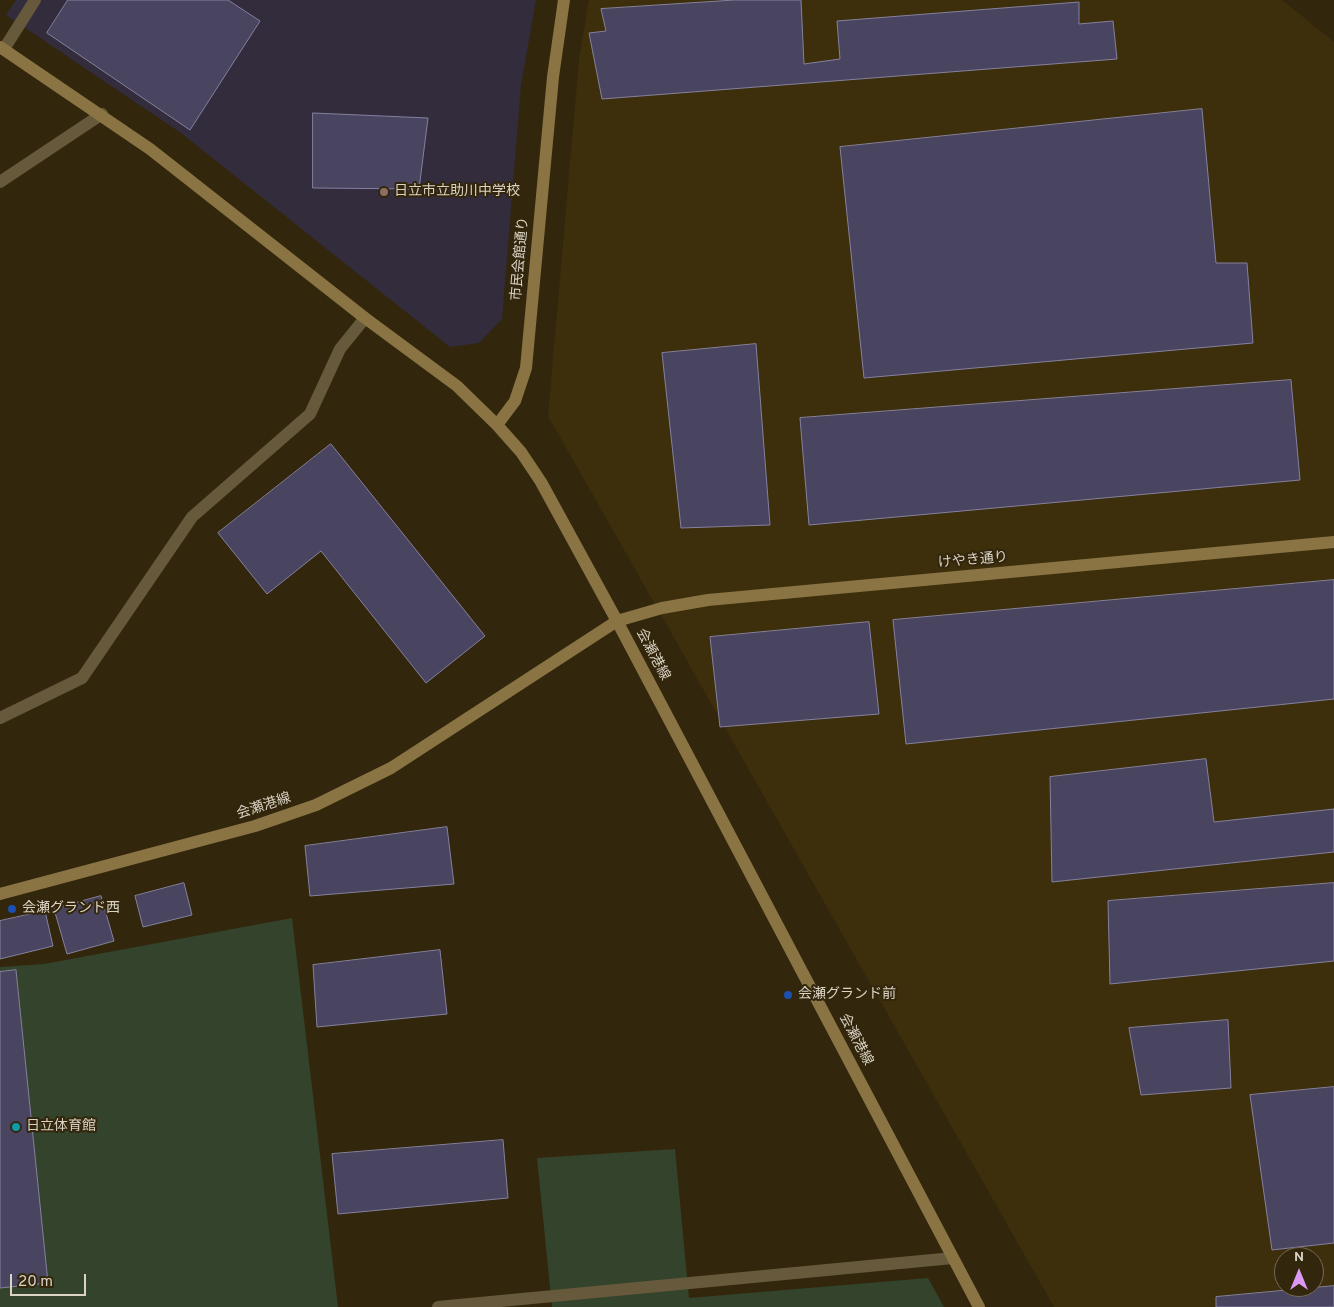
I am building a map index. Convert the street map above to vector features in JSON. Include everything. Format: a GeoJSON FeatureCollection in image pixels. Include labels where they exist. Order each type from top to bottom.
{"type":"FeatureCollection","features":[{"type":"Feature","properties":{"kind":"street"},"geometry":{"type":"LineString","coordinates":[[35,0],[2,48],[102,114],[164,160],[365,318],[457,386],[497,425],[521,452],[541,482],[617,621]]}},
{"type":"Feature","properties":{"kind":"street","name":"市民会館通り"},"geometry":{"type":"LineString","coordinates":[[497,425],[515,401],[526,368],[553,77],[564,0]]}},
{"type":"Feature","properties":{"kind":"street"},"geometry":{"type":"LineString","coordinates":[[0,182],[102,114]]}},
{"type":"Feature","properties":{"kind":"street"},"geometry":{"type":"LineString","coordinates":[[0,718],[82,678],[192,518],[310,414],[340,349],[365,318]]}},
{"type":"Feature","properties":{"kind":"street","name":"けやき通り"},"geometry":{"type":"LineString","coordinates":[[617,621],[662,608],[708,600],[1334,542]]}},
{"type":"Feature","properties":{"kind":"street","name":"会瀬港線"},"geometry":{"type":"LineString","coordinates":[[0,894],[255,826],[316,806],[391,768],[617,621],[979,1307]]}},
{"type":"Feature","properties":{"kind":"street"},"geometry":{"type":"LineString","coordinates":[[438,1307],[953,1258]]}},
{"type":"Feature","properties":{"kind":"shaded area","name":"日立市立助川中学校"},"geometry":{"type":"Polygon","coordinates":[[[16,0],[536,0],[521,85],[502,319],[479,343],[450,347],[181,133],[6,15],[16,0]]]}},
{"type":"Feature","properties":{"kind":"shaded area"},"geometry":{"type":"Polygon","coordinates":[[[589,0],[1282,0],[1334,42],[1334,1307],[1054,1307],[548,416],[579,59],[589,0]]]}},
{"type":"Feature","properties":{"kind":"green space"},"geometry":{"type":"Polygon","coordinates":[[[292,918],[338,1307],[0,1307],[0,967],[44,964],[292,918]]]}},
{"type":"Feature","properties":{"kind":"green space"},"geometry":{"type":"Polygon","coordinates":[[[675,1149],[689,1298],[928,1278],[944,1307],[552,1307],[537,1158],[675,1149]]]}},
{"type":"Feature","properties":{"kind":"building"},"geometry":{"type":"Polygon","coordinates":[[[68,0],[228,0],[260,21],[190,130],[47,33],[68,0]]]}},
{"type":"Feature","properties":{"kind":"building"},"geometry":{"type":"Polygon","coordinates":[[[735,0],[801,0],[804,64],[840,59],[837,21],[1079,2],[1079,24],[1113,21],[1117,59],[602,99],[589,33],[606,31],[601,9],[735,0]]]}},
{"type":"Feature","properties":{"kind":"building"},"geometry":{"type":"Polygon","coordinates":[[[1202,109],[1216,263],[1247,263],[1253,343],[864,378],[840,147],[1202,109]]]}},
{"type":"Feature","properties":{"kind":"building"},"geometry":{"type":"Polygon","coordinates":[[[313,113],[428,118],[419,189],[313,188],[313,113]]]}},
{"type":"Feature","properties":{"kind":"building"},"geometry":{"type":"Polygon","coordinates":[[[756,344],[770,525],[681,528],[662,353],[756,344]]]}},
{"type":"Feature","properties":{"kind":"building"},"geometry":{"type":"Polygon","coordinates":[[[1291,380],[1300,480],[809,525],[800,418],[1291,380]]]}},
{"type":"Feature","properties":{"kind":"building"},"geometry":{"type":"Polygon","coordinates":[[[331,444],[485,636],[426,683],[321,551],[267,594],[218,533],[331,444]]]}},
{"type":"Feature","properties":{"kind":"building"},"geometry":{"type":"Polygon","coordinates":[[[1334,580],[1334,699],[906,744],[893,620],[1334,580]]]}},
{"type":"Feature","properties":{"kind":"building"},"geometry":{"type":"Polygon","coordinates":[[[869,622],[879,714],[720,727],[710,637],[869,622]]]}},
{"type":"Feature","properties":{"kind":"building"},"geometry":{"type":"Polygon","coordinates":[[[1206,759],[1214,822],[1334,809],[1334,852],[1052,882],[1050,777],[1206,759]]]}},
{"type":"Feature","properties":{"kind":"building"},"geometry":{"type":"Polygon","coordinates":[[[447,827],[454,884],[310,896],[305,846],[447,827]]]}},
{"type":"Feature","properties":{"kind":"building"},"geometry":{"type":"Polygon","coordinates":[[[184,883],[192,915],[143,927],[135,896],[184,883]]]}},
{"type":"Feature","properties":{"kind":"building"},"geometry":{"type":"Polygon","coordinates":[[[1334,883],[1334,961],[1110,984],[1108,901],[1334,883]]]}},
{"type":"Feature","properties":{"kind":"building"},"geometry":{"type":"Polygon","coordinates":[[[101,896],[114,941],[67,954],[54,909],[101,896]]]}},
{"type":"Feature","properties":{"kind":"building"},"geometry":{"type":"Polygon","coordinates":[[[45,911],[53,946],[0,959],[0,921],[45,911]]]}},
{"type":"Feature","properties":{"kind":"building"},"geometry":{"type":"Polygon","coordinates":[[[440,950],[447,1014],[317,1027],[313,965],[440,950]]]}},
{"type":"Feature","properties":{"kind":"building","name":"日立体育館"},"geometry":{"type":"Polygon","coordinates":[[[16,970],[48,1283],[0,1288],[0,972],[16,970]]]}},
{"type":"Feature","properties":{"kind":"building"},"geometry":{"type":"Polygon","coordinates":[[[1228,1020],[1231,1088],[1141,1095],[1129,1028],[1228,1020]]]}},
{"type":"Feature","properties":{"kind":"building"},"geometry":{"type":"Polygon","coordinates":[[[1334,1087],[1334,1243],[1299,1247],[1274,1247],[1274,1250],[1272,1250],[1250,1095],[1334,1087]]]}},
{"type":"Feature","properties":{"kind":"building"},"geometry":{"type":"Polygon","coordinates":[[[503,1140],[508,1198],[338,1214],[332,1154],[503,1140]]]}},
{"type":"Feature","properties":{"kind":"building"},"geometry":{"type":"Polygon","coordinates":[[[1334,1286],[1334,1307],[1216,1307],[1216,1297],[1274,1292],[1274,1297],[1324,1297],[1324,1287],[1334,1286]]]}},
{"type":"Feature","properties":{"kind":"place","name":"日立市立助川中学校"},"geometry":{"type":"Point","coordinates":[384,192]}},
{"type":"Feature","properties":{"kind":"place","name":"会瀬グランド西"},"geometry":{"type":"Point","coordinates":[12,909]}},
{"type":"Feature","properties":{"kind":"place","name":"会瀬グランド前"},"geometry":{"type":"Point","coordinates":[788,995]}},
{"type":"Feature","properties":{"kind":"place","name":"日立体育館"},"geometry":{"type":"Point","coordinates":[16,1127]}}]}
